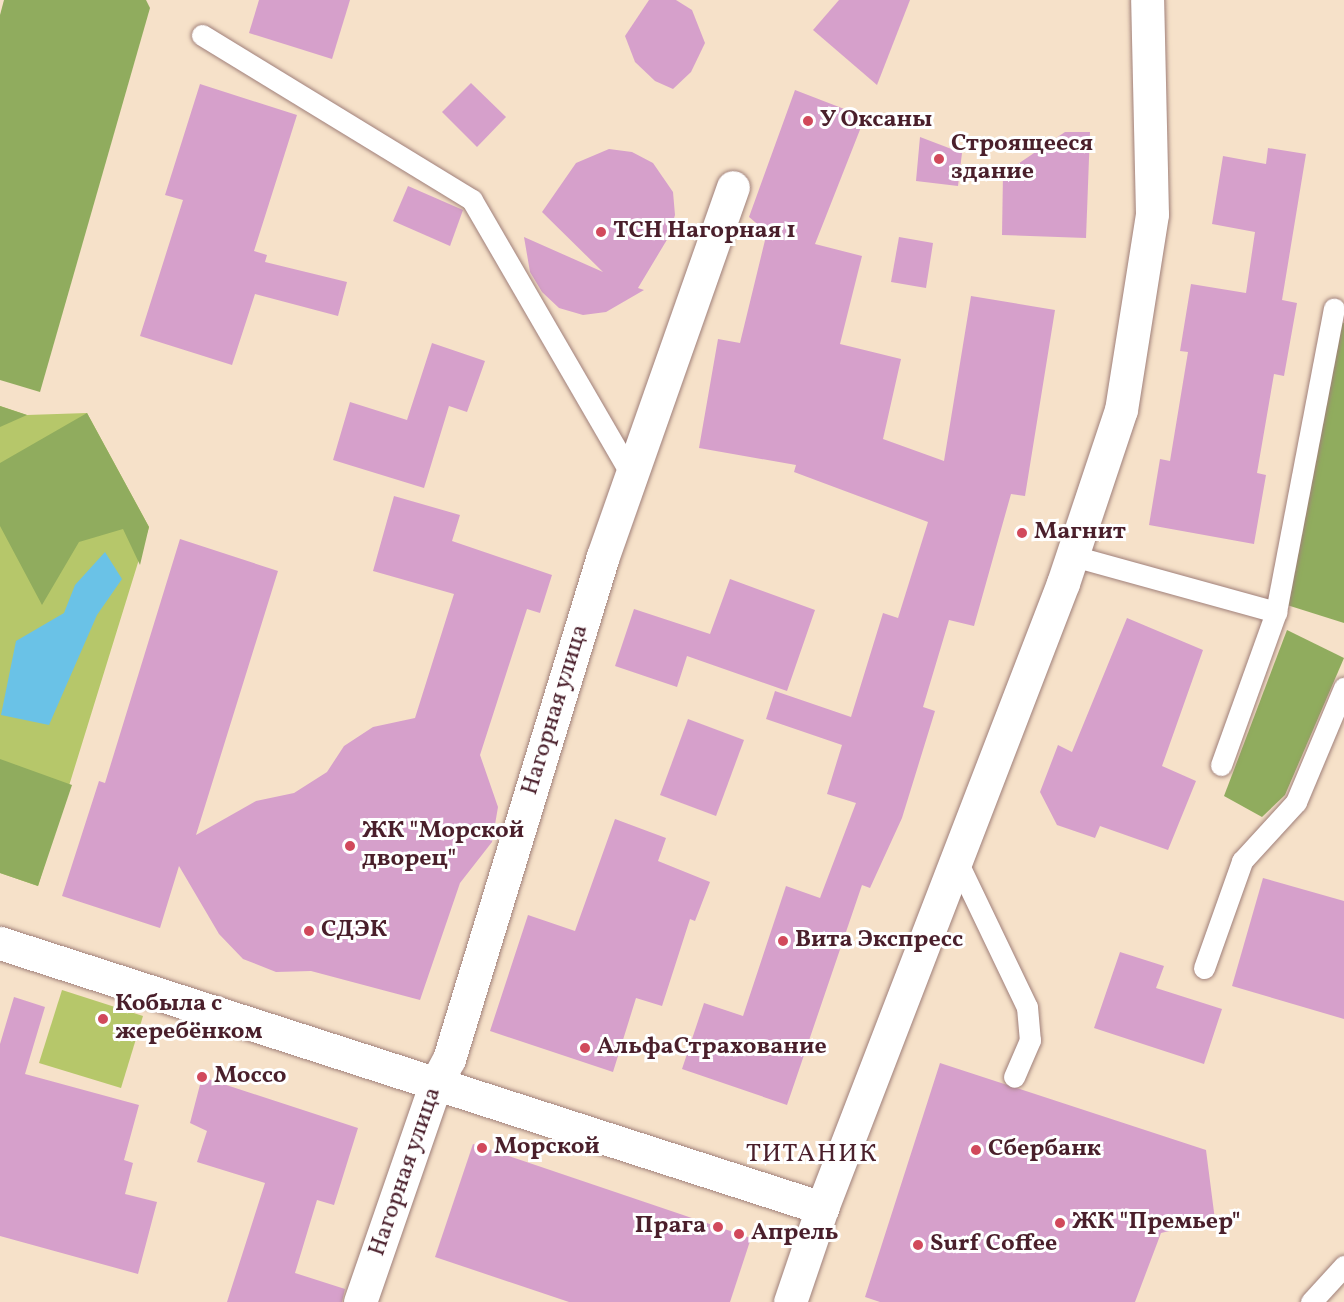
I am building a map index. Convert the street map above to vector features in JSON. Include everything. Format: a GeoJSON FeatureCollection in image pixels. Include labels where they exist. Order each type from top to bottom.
{"type":"FeatureCollection","features":[{"type":"Feature","properties":{"kind":"street"},"geometry":{"type":"LineString","coordinates":[[790,1302],[822,1208],[1072,556],[1121,410],[1141,309],[1152,214],[1147,0]]}},
{"type":"Feature","properties":{"kind":"street","name":"Нагорная улица"},"geometry":{"type":"LineString","coordinates":[[360,1302],[435,1086],[449,1059],[632,476],[733,187]]}},
{"type":"Feature","properties":{"kind":"street"},"geometry":{"type":"LineString","coordinates":[[0,943],[435,1086],[822,1208]]}},
{"type":"Feature","properties":{"kind":"lane"},"geometry":{"type":"LineString","coordinates":[[202,35],[472,201],[632,476]]}},
{"type":"Feature","properties":{"kind":"lane"},"geometry":{"type":"LineString","coordinates":[[1221,765],[1276,612],[1334,309]]}},
{"type":"Feature","properties":{"kind":"lane"},"geometry":{"type":"LineString","coordinates":[[1072,556],[1276,612]]}},
{"type":"Feature","properties":{"kind":"lane"},"geometry":{"type":"LineString","coordinates":[[1204,968],[1242,861],[1296,802],[1344,688]]}},
{"type":"Feature","properties":{"kind":"lane"},"geometry":{"type":"LineString","coordinates":[[956,860],[1027,1007],[1030,1040],[1014,1077]]}},
{"type":"Feature","properties":{"kind":"lane"},"geometry":{"type":"LineString","coordinates":[[1311,1302],[1344,1266]]}},
{"type":"Feature","properties":{"kind":"green space"},"geometry":{"type":"Polygon","coordinates":[[[4,0],[146,0],[150,8],[40,392],[0,380],[0,15],[4,0]]]}},
{"type":"Feature","properties":{"kind":"green space"},"geometry":{"type":"Polygon","coordinates":[[[1341,322],[1344,323],[1344,623],[1287,605],[1341,322]]]}},
{"type":"Feature","properties":{"kind":"green space"},"geometry":{"type":"Polygon","coordinates":[[[0,406],[27,415],[87,413],[149,527],[38,886],[0,873],[0,406]]]}},
{"type":"Feature","properties":{"kind":"green space"},"geometry":{"type":"Polygon","coordinates":[[[0,406],[27,415],[0,427],[0,406]]]}},
{"type":"Feature","properties":{"kind":"green space"},"geometry":{"type":"Polygon","coordinates":[[[87,413],[149,527],[140,565],[123,529],[79,542],[42,605],[0,526],[0,463],[87,413]]]}},
{"type":"Feature","properties":{"kind":"green space"},"geometry":{"type":"Polygon","coordinates":[[[1287,630],[1344,658],[1285,795],[1262,817],[1224,796],[1287,630]]]}},
{"type":"Feature","properties":{"kind":"green space"},"geometry":{"type":"Polygon","coordinates":[[[0,759],[72,785],[38,886],[0,873],[0,759]]]}},
{"type":"Feature","properties":{"kind":"green space"},"geometry":{"type":"Polygon","coordinates":[[[62,990],[143,1016],[121,1088],[39,1063],[62,990]]]}},
{"type":"Feature","properties":{"kind":"water"},"geometry":{"type":"Polygon","coordinates":[[[105,552],[122,579],[97,615],[49,725],[1,715],[16,641],[64,613],[75,585],[105,552]]]}},
{"type":"Feature","properties":{"kind":"building"},"geometry":{"type":"Polygon","coordinates":[[[259,0],[350,0],[332,59],[249,33],[259,0]]]}},
{"type":"Feature","properties":{"kind":"building"},"geometry":{"type":"Polygon","coordinates":[[[649,0],[676,0],[692,10],[705,43],[691,72],[673,89],[655,81],[635,62],[625,36],[649,0]]]}},
{"type":"Feature","properties":{"kind":"building"},"geometry":{"type":"Polygon","coordinates":[[[839,0],[910,0],[877,85],[813,30],[839,0]]]}},
{"type":"Feature","properties":{"kind":"building"},"geometry":{"type":"Polygon","coordinates":[[[471,83],[506,117],[477,147],[442,112],[471,83]]]}},
{"type":"Feature","properties":{"kind":"building"},"geometry":{"type":"Polygon","coordinates":[[[200,84],[297,115],[254,251],[267,255],[265,262],[347,282],[338,316],[255,294],[232,365],[140,336],[183,200],[165,195],[200,84]]]}},
{"type":"Feature","properties":{"kind":"building"},"geometry":{"type":"Polygon","coordinates":[[[795,90],[865,117],[815,244],[862,256],[840,344],[901,359],[883,439],[944,461],[971,296],[1055,310],[1025,496],[1011,494],[974,626],[949,620],[923,707],[935,711],[902,818],[870,888],[862,885],[787,1105],[682,1069],[704,1003],[743,1016],[786,886],[820,898],[856,803],[827,794],[842,745],[766,719],[775,691],[851,717],[883,613],[898,618],[928,522],[794,472],[796,465],[699,448],[718,339],[740,343],[767,232],[749,217],[795,90]]]}},
{"type":"Feature","properties":{"kind":"building"},"geometry":{"type":"Polygon","coordinates":[[[1065,132],[1090,132],[1086,238],[1002,235],[1003,174],[1065,132]]]}},
{"type":"Feature","properties":{"kind":"building","name":"Строящееся здание"},"geometry":{"type":"Polygon","coordinates":[[[920,137],[962,153],[958,186],[916,181],[920,137]]]}},
{"type":"Feature","properties":{"kind":"building"},"geometry":{"type":"Polygon","coordinates":[[[1268,148],[1306,154],[1282,300],[1297,303],[1284,376],[1274,374],[1257,473],[1266,475],[1254,544],[1149,525],[1160,459],[1170,461],[1188,352],[1180,351],[1191,284],[1246,293],[1255,232],[1212,224],[1223,156],[1266,164],[1268,148]]]}},
{"type":"Feature","properties":{"kind":"building","name":"ТСН Нагорная 1"},"geometry":{"type":"Polygon","coordinates":[[[609,149],[632,152],[653,163],[673,192],[675,215],[668,238],[638,288],[644,290],[606,312],[583,315],[559,308],[542,292],[530,272],[524,237],[603,272],[542,212],[576,163],[609,149]]]}},
{"type":"Feature","properties":{"kind":"building"},"geometry":{"type":"Polygon","coordinates":[[[408,186],[463,210],[450,246],[393,221],[408,186]]]}},
{"type":"Feature","properties":{"kind":"building"},"geometry":{"type":"Polygon","coordinates":[[[899,237],[933,243],[926,288],[891,282],[899,237]]]}},
{"type":"Feature","properties":{"kind":"building"},"geometry":{"type":"Polygon","coordinates":[[[432,343],[485,361],[467,412],[449,406],[424,488],[333,460],[350,402],[407,420],[432,343]]]}},
{"type":"Feature","properties":{"kind":"building"},"geometry":{"type":"Polygon","coordinates":[[[394,496],[460,515],[452,541],[552,575],[540,613],[527,609],[480,755],[498,807],[492,842],[460,883],[420,1000],[311,971],[276,972],[243,959],[219,934],[179,866],[160,928],[62,896],[99,781],[105,783],[180,539],[278,571],[196,835],[256,801],[294,793],[327,772],[344,746],[373,727],[415,718],[454,594],[373,571],[394,496]]]}},
{"type":"Feature","properties":{"kind":"building"},"geometry":{"type":"Polygon","coordinates":[[[730,579],[815,610],[787,691],[687,656],[677,687],[615,666],[634,609],[710,634],[730,579]]]}},
{"type":"Feature","properties":{"kind":"building"},"geometry":{"type":"Polygon","coordinates":[[[1127,618],[1203,650],[1162,766],[1196,781],[1168,850],[1100,826],[1095,838],[1057,825],[1040,792],[1058,745],[1072,752],[1127,618]]]}},
{"type":"Feature","properties":{"kind":"building"},"geometry":{"type":"Polygon","coordinates":[[[688,719],[744,740],[716,816],[660,795],[688,719]]]}},
{"type":"Feature","properties":{"kind":"building"},"geometry":{"type":"Polygon","coordinates":[[[615,819],[666,838],[658,861],[710,882],[695,921],[690,919],[662,1006],[636,998],[613,1072],[490,1031],[528,915],[575,931],[615,819]]]}},
{"type":"Feature","properties":{"kind":"building"},"geometry":{"type":"Polygon","coordinates":[[[1263,878],[1344,901],[1344,1019],[1232,986],[1263,878]]]}},
{"type":"Feature","properties":{"kind":"building"},"geometry":{"type":"Polygon","coordinates":[[[1120,952],[1164,966],[1156,988],[1222,1009],[1204,1064],[1094,1028],[1120,952]]]}},
{"type":"Feature","properties":{"kind":"building"},"geometry":{"type":"Polygon","coordinates":[[[14,997],[45,1007],[25,1074],[139,1105],[124,1160],[133,1163],[125,1194],[157,1202],[138,1274],[0,1236],[0,1044],[14,997]]]}},
{"type":"Feature","properties":{"kind":"building"},"geometry":{"type":"Polygon","coordinates":[[[940,1063],[1206,1150],[1215,1220],[1161,1233],[1135,1302],[880,1302],[865,1297],[940,1063]]]}},
{"type":"Feature","properties":{"kind":"building"},"geometry":{"type":"Polygon","coordinates":[[[202,1077],[358,1128],[334,1205],[317,1200],[295,1273],[345,1289],[342,1302],[227,1302],[265,1183],[197,1162],[207,1131],[190,1123],[202,1077]]]}},
{"type":"Feature","properties":{"kind":"building"},"geometry":{"type":"Polygon","coordinates":[[[473,1144],[751,1238],[730,1302],[569,1302],[435,1257],[473,1144]]]}},
{"type":"Feature","properties":{"kind":"place","name":"У Оксаны"},"geometry":{"type":"Point","coordinates":[808,121]}},
{"type":"Feature","properties":{"kind":"place","name":"Строящееся здание"},"geometry":{"type":"Point","coordinates":[939,159]}},
{"type":"Feature","properties":{"kind":"place","name":"ТСН Нагорная 1"},"geometry":{"type":"Point","coordinates":[601,232]}},
{"type":"Feature","properties":{"kind":"place","name":"Магнит"},"geometry":{"type":"Point","coordinates":[1022,533]}},
{"type":"Feature","properties":{"kind":"place","name":"ЖК \"Морской дворец\""},"geometry":{"type":"Point","coordinates":[350,846]}},
{"type":"Feature","properties":{"kind":"place","name":"СДЭК"},"geometry":{"type":"Point","coordinates":[309,931]}},
{"type":"Feature","properties":{"kind":"place","name":"Вита Экспресс"},"geometry":{"type":"Point","coordinates":[783,941]}},
{"type":"Feature","properties":{"kind":"place","name":"Кобыла с жеребёнком"},"geometry":{"type":"Point","coordinates":[103,1019]}},
{"type":"Feature","properties":{"kind":"place","name":"АльфаСтрахование"},"geometry":{"type":"Point","coordinates":[585,1048]}},
{"type":"Feature","properties":{"kind":"place","name":"Mocco"},"geometry":{"type":"Point","coordinates":[202,1077]}},
{"type":"Feature","properties":{"kind":"place","name":"Морской"},"geometry":{"type":"Point","coordinates":[482,1148]}},
{"type":"Feature","properties":{"kind":"place","name":"Сбербанк"},"geometry":{"type":"Point","coordinates":[976,1150]}},
{"type":"Feature","properties":{"kind":"place","name":"ЖК \"Премьер\""},"geometry":{"type":"Point","coordinates":[1060,1223]}},
{"type":"Feature","properties":{"kind":"place","name":"Прага"},"geometry":{"type":"Point","coordinates":[718,1227]}},
{"type":"Feature","properties":{"kind":"place","name":"Апрель"},"geometry":{"type":"Point","coordinates":[739,1234]}},
{"type":"Feature","properties":{"kind":"place","name":"Surf Coffee"},"geometry":{"type":"Point","coordinates":[918,1245]}},
{"type":"Feature","properties":{"kind":"district","name":"ТИТАНИК"},"geometry":{"type":"Point","coordinates":[812,1155]}}]}
